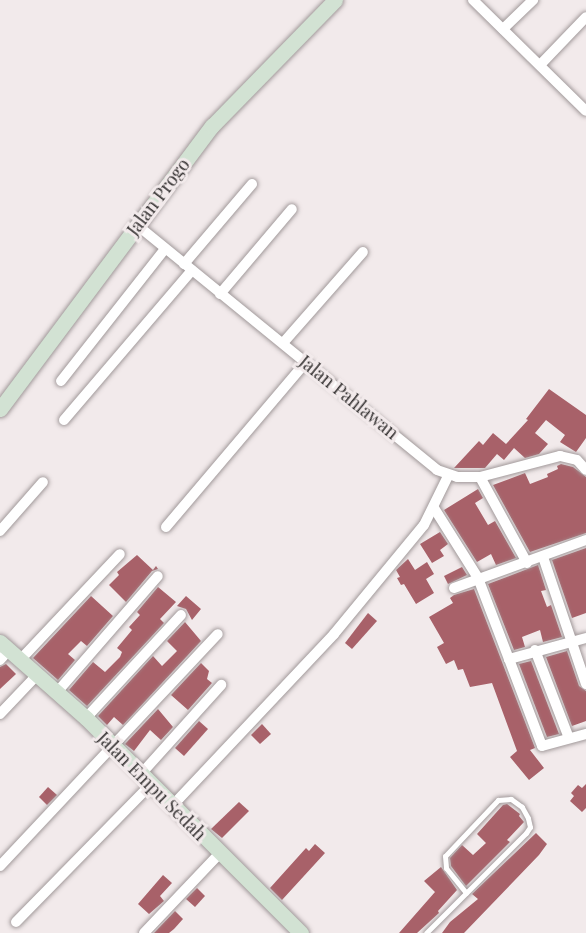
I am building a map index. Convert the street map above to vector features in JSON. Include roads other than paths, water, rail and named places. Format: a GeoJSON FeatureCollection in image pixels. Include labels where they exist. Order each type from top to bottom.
{"type":"FeatureCollection","features":[{"type":"Feature","properties":{"kind":"street","name":"Jalan Progo"},"geometry":{"type":"LineString","coordinates":[[0,409],[212,126],[335,0]]}},
{"type":"Feature","properties":{"kind":"street"},"geometry":{"type":"LineString","coordinates":[[473,0],[586,111]]}},
{"type":"Feature","properties":{"kind":"street"},"geometry":{"type":"LineString","coordinates":[[503,29],[533,0]]}},
{"type":"Feature","properties":{"kind":"street"},"geometry":{"type":"LineString","coordinates":[[540,65],[586,17]]}},
{"type":"Feature","properties":{"kind":"street"},"geometry":{"type":"LineString","coordinates":[[578,102],[586,94]]}},
{"type":"Feature","properties":{"kind":"street"},"geometry":{"type":"LineString","coordinates":[[64,420],[252,184]]}},
{"type":"Feature","properties":{"kind":"street"},"geometry":{"type":"LineString","coordinates":[[220,294],[292,209]]}},
{"type":"Feature","properties":{"kind":"street","name":"Jalan Pahlawan"},"geometry":{"type":"LineString","coordinates":[[137,225],[437,470],[448,476]]}},
{"type":"Feature","properties":{"kind":"street"},"geometry":{"type":"LineString","coordinates":[[61,381],[165,249]]}},
{"type":"Feature","properties":{"kind":"street"},"geometry":{"type":"LineString","coordinates":[[283,344],[363,252]]}},
{"type":"Feature","properties":{"kind":"street"},"geometry":{"type":"LineString","coordinates":[[166,527],[306,362]]}},
{"type":"Feature","properties":{"kind":"street"},"geometry":{"type":"LineString","coordinates":[[173,806],[334,634],[424,525],[448,476],[480,477],[560,456],[577,460],[586,470]]}},
{"type":"Feature","properties":{"kind":"street"},"geometry":{"type":"LineString","coordinates":[[480,477],[526,563]]}},
{"type":"Feature","properties":{"kind":"street"},"geometry":{"type":"LineString","coordinates":[[0,531],[43,482]]}},
{"type":"Feature","properties":{"kind":"street"},"geometry":{"type":"LineString","coordinates":[[434,507],[478,578],[542,746],[586,734]]}},
{"type":"Feature","properties":{"kind":"street"},"geometry":{"type":"LineString","coordinates":[[454,588],[586,540]]}},
{"type":"Feature","properties":{"kind":"street"},"geometry":{"type":"LineString","coordinates":[[8,653],[120,554]]}},
{"type":"Feature","properties":{"kind":"street"},"geometry":{"type":"LineString","coordinates":[[543,557],[586,684]]}},
{"type":"Feature","properties":{"kind":"street"},"geometry":{"type":"LineString","coordinates":[[58,692],[158,576]]}},
{"type":"Feature","properties":{"kind":"street"},"geometry":{"type":"LineString","coordinates":[[86,718],[181,615]]}},
{"type":"Feature","properties":{"kind":"street"},"geometry":{"type":"LineString","coordinates":[[0,866],[115,747],[119,738],[218,634]]}},
{"type":"Feature","properties":{"kind":"street"},"geometry":{"type":"LineString","coordinates":[[509,659],[535,650],[586,638]]}},
{"type":"Feature","properties":{"kind":"street"},"geometry":{"type":"LineString","coordinates":[[535,650],[569,738]]}},
{"type":"Feature","properties":{"kind":"street","name":"Jalan Empu Sedah"},"geometry":{"type":"LineString","coordinates":[[8,653],[38,674],[86,718],[219,854],[301,933]]}},
{"type":"Feature","properties":{"kind":"street"},"geometry":{"type":"LineString","coordinates":[[0,714],[38,674]]}},
{"type":"Feature","properties":{"kind":"street"},"geometry":{"type":"LineString","coordinates":[[15,922],[146,778],[221,685]]}},
{"type":"Feature","properties":{"kind":"street"},"geometry":{"type":"LineString","coordinates":[[144,933],[219,854]]}},
{"type":"Feature","properties":{"kind":"lane"},"geometry":{"type":"LineString","coordinates":[[426,933],[466,893],[530,827],[522,807],[507,797],[498,800],[445,856],[446,868],[466,893]]}}]}
